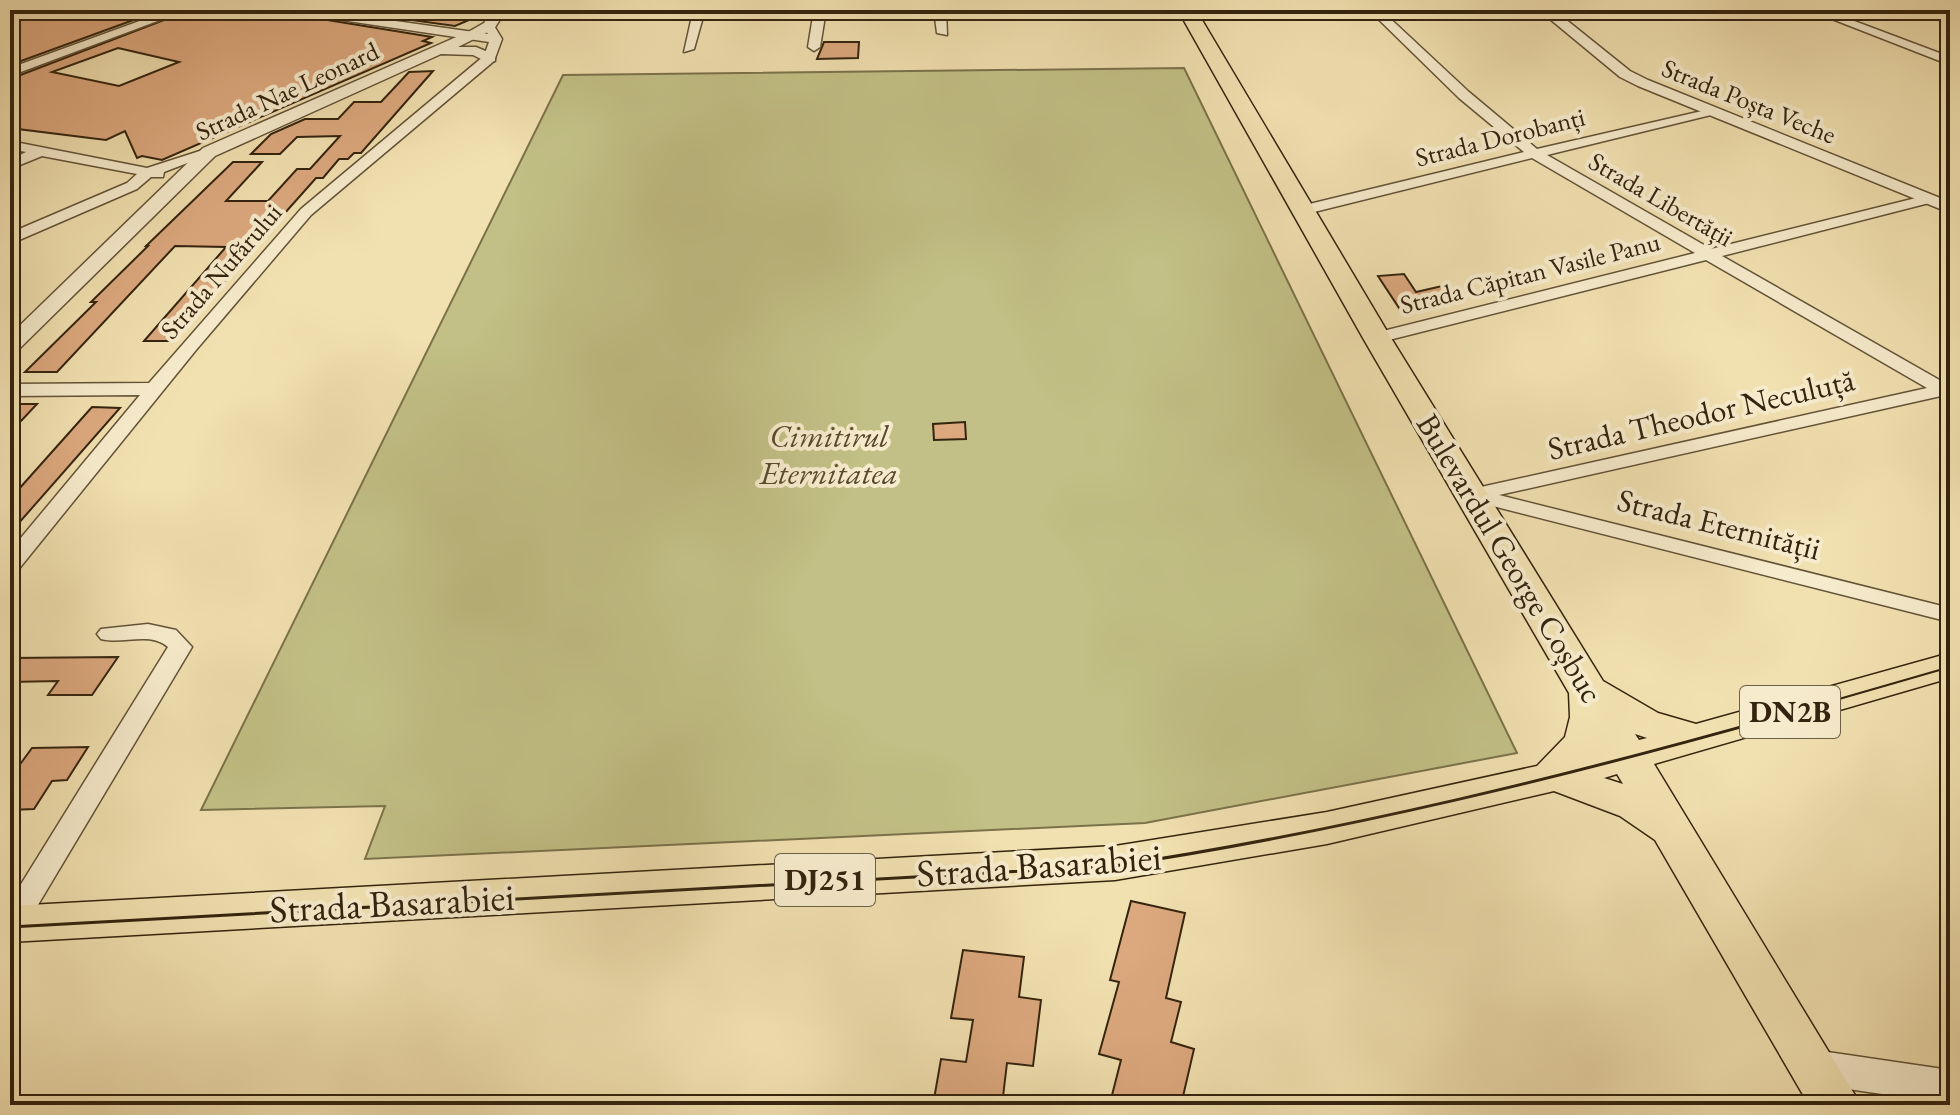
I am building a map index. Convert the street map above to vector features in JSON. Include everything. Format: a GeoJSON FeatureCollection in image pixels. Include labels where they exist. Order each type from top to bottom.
{"type":"FeatureCollection","features":[{"type":"Feature","properties":{"kind":"main road","name":"Bulevardul George Coșbuc"},"geometry":{"type":"LineString","coordinates":[[1187,10],[1377,338],[1825,1086]]}},
{"type":"Feature","properties":{"kind":"main road","name":"Strada Basarabiei"},"geometry":{"type":"LineString","coordinates":[[11,925],[1115,863],[1224,850],[1368,821],[1552,775],[1696,738],[1950,665]]}},
{"type":"Feature","properties":{"kind":"main road"},"geometry":{"type":"LineString","coordinates":[[1588,688],[1644,723],[1696,738]]}},
{"type":"Feature","properties":{"kind":"main road"},"geometry":{"type":"LineString","coordinates":[[1588,688],[1591,720],[1587,736],[1579,749],[1552,775],[1635,805],[1677,835]]}},
{"type":"Feature","properties":{"kind":"street"},"geometry":{"type":"LineString","coordinates":[[294,10],[481,28],[602,10]]}},
{"type":"Feature","properties":{"kind":"street"},"geometry":{"type":"LineString","coordinates":[[688,49],[698,16],[705,10]]}},
{"type":"Feature","properties":{"kind":"street"},"geometry":{"type":"LineString","coordinates":[[814,47],[820,10]]}},
{"type":"Feature","properties":{"kind":"street"},"geometry":{"type":"LineString","coordinates":[[940,10],[943,33]]}},
{"type":"Feature","properties":{"kind":"street","name":"Strada Libertății"},"geometry":{"type":"LineString","coordinates":[[1375,10],[1464,95],[1535,154],[1947,392]]}},
{"type":"Feature","properties":{"kind":"street","name":"Strada Poșta Veche"},"geometry":{"type":"LineString","coordinates":[[1546,10],[1625,74],[1950,208]]}},
{"type":"Feature","properties":{"kind":"street"},"geometry":{"type":"LineString","coordinates":[[1815,10],[1950,61]]}},
{"type":"Feature","properties":{"kind":"street"},"geometry":{"type":"LineString","coordinates":[[10,72],[174,11]]}},
{"type":"Feature","properties":{"kind":"street"},"geometry":{"type":"LineString","coordinates":[[481,28],[490,58]]}},
{"type":"Feature","properties":{"kind":"street","name":"Strada Nae Leonard"},"geometry":{"type":"LineString","coordinates":[[10,347],[209,152],[433,53],[481,28]]}},
{"type":"Feature","properties":{"kind":"street"},"geometry":{"type":"LineString","coordinates":[[433,53],[469,50],[490,58]]}},
{"type":"Feature","properties":{"kind":"street","name":"Strada Nufărului"},"geometry":{"type":"LineString","coordinates":[[10,565],[306,212],[490,58]]}},
{"type":"Feature","properties":{"kind":"street","name":"Strada Dorobanți"},"geometry":{"type":"LineString","coordinates":[[1302,210],[1710,111]]}},
{"type":"Feature","properties":{"kind":"street"},"geometry":{"type":"LineString","coordinates":[[10,145],[180,179]]}},
{"type":"Feature","properties":{"kind":"street"},"geometry":{"type":"LineString","coordinates":[[10,165],[41,151]]}},
{"type":"Feature","properties":{"kind":"street"},"geometry":{"type":"LineString","coordinates":[[10,239],[132,186],[148,172],[209,152]]}},
{"type":"Feature","properties":{"kind":"street","name":"Strada Căpitan Vasile Panu"},"geometry":{"type":"LineString","coordinates":[[1377,338],[1928,199]]}},
{"type":"Feature","properties":{"kind":"street"},"geometry":{"type":"LineString","coordinates":[[10,390],[155,389]]}},
{"type":"Feature","properties":{"kind":"street","name":"Strada Theodor Neculuță"},"geometry":{"type":"LineString","coordinates":[[1472,495],[1947,392]]}},
{"type":"Feature","properties":{"kind":"street","name":"Strada Eternității"},"geometry":{"type":"LineString","coordinates":[[1472,495],[1950,615]]}},
{"type":"Feature","properties":{"kind":"street"},"geometry":{"type":"LineString","coordinates":[[11,925],[180,647],[176,639],[166,634],[109,634]]}},
{"type":"Feature","properties":{"kind":"street"},"geometry":{"type":"LineString","coordinates":[[1825,1086],[1950,1087]]}},
{"type":"Feature","properties":{"kind":"green space","name":"Cimitirul Eternitatea"},"geometry":{"type":"Polygon","coordinates":[[[1184,68],[1517,753],[1145,823],[365,859],[385,806],[201,810],[563,75],[1184,68]]]}},
{"type":"Feature","properties":{"kind":"building"},"geometry":{"type":"Polygon","coordinates":[[[29,10],[161,10],[10,65],[10,17],[29,10]]]}},
{"type":"Feature","properties":{"kind":"building"},"geometry":{"type":"Polygon","coordinates":[[[190,10],[266,10],[432,37],[423,41],[431,43],[162,160],[137,158],[125,131],[106,140],[10,128],[10,79],[190,10]],[[118,48],[52,72],[119,86],[179,62],[118,48]]]}},
{"type":"Feature","properties":{"kind":"building"},"geometry":{"type":"Polygon","coordinates":[[[339,10],[385,10],[469,20],[455,26],[339,10]]]}},
{"type":"Feature","properties":{"kind":"building"},"geometry":{"type":"Polygon","coordinates":[[[824,42],[859,42],[858,58],[817,59],[824,42]]]}},
{"type":"Feature","properties":{"kind":"building"},"geometry":{"type":"Polygon","coordinates":[[[433,71],[361,153],[339,159],[323,178],[316,178],[171,341],[144,341],[226,247],[175,246],[57,372],[25,372],[96,302],[91,302],[146,246],[233,162],[262,162],[226,201],[268,201],[297,169],[310,169],[340,136],[297,137],[280,154],[251,154],[271,134],[305,119],[338,119],[354,102],[381,102],[409,72],[433,71]]]}},
{"type":"Feature","properties":{"kind":"building"},"geometry":{"type":"Polygon","coordinates":[[[1404,274],[1416,292],[1442,286],[1460,301],[1403,314],[1378,276],[1404,274]]]}},
{"type":"Feature","properties":{"kind":"building"},"geometry":{"type":"Polygon","coordinates":[[[10,404],[37,404],[21,421],[10,421],[10,404]]]}},
{"type":"Feature","properties":{"kind":"building"},"geometry":{"type":"Polygon","coordinates":[[[92,407],[120,408],[10,533],[10,499],[92,407]]]}},
{"type":"Feature","properties":{"kind":"building"},"geometry":{"type":"Polygon","coordinates":[[[965,422],[966,439],[934,440],[933,424],[965,422]]]}},
{"type":"Feature","properties":{"kind":"building"},"geometry":{"type":"Polygon","coordinates":[[[118,657],[92,695],[48,695],[58,681],[10,682],[10,658],[118,657]]]}},
{"type":"Feature","properties":{"kind":"building"},"geometry":{"type":"Polygon","coordinates":[[[88,747],[67,780],[52,781],[34,809],[10,810],[10,763],[21,763],[32,748],[88,747]]]}},
{"type":"Feature","properties":{"kind":"building"},"geometry":{"type":"Polygon","coordinates":[[[1131,901],[1185,913],[1166,998],[1181,1002],[1171,1042],[1194,1049],[1181,1105],[1132,1105],[1111,1099],[1121,1060],[1099,1054],[1119,982],[1110,980],[1131,901]]]}},
{"type":"Feature","properties":{"kind":"building"},"geometry":{"type":"Polygon","coordinates":[[[963,950],[1024,957],[1019,997],[1041,1000],[1033,1066],[1007,1063],[1002,1105],[933,1105],[941,1059],[966,1062],[973,1020],[951,1018],[963,950]]]}},
{"type":"Feature","properties":{"kind":"tram line"},"geometry":{"type":"LineString","coordinates":[[1793,712],[1950,667]]}},
{"type":"Feature","properties":{"kind":"tram line"},"geometry":{"type":"LineString","coordinates":[[10,927],[1114,866],[1286,836],[1456,800],[1793,712]]}},
{"type":"Feature","properties":{"kind":"tram line"},"geometry":{"type":"LineString","coordinates":[[1787,714],[1793,712]]}}]}
